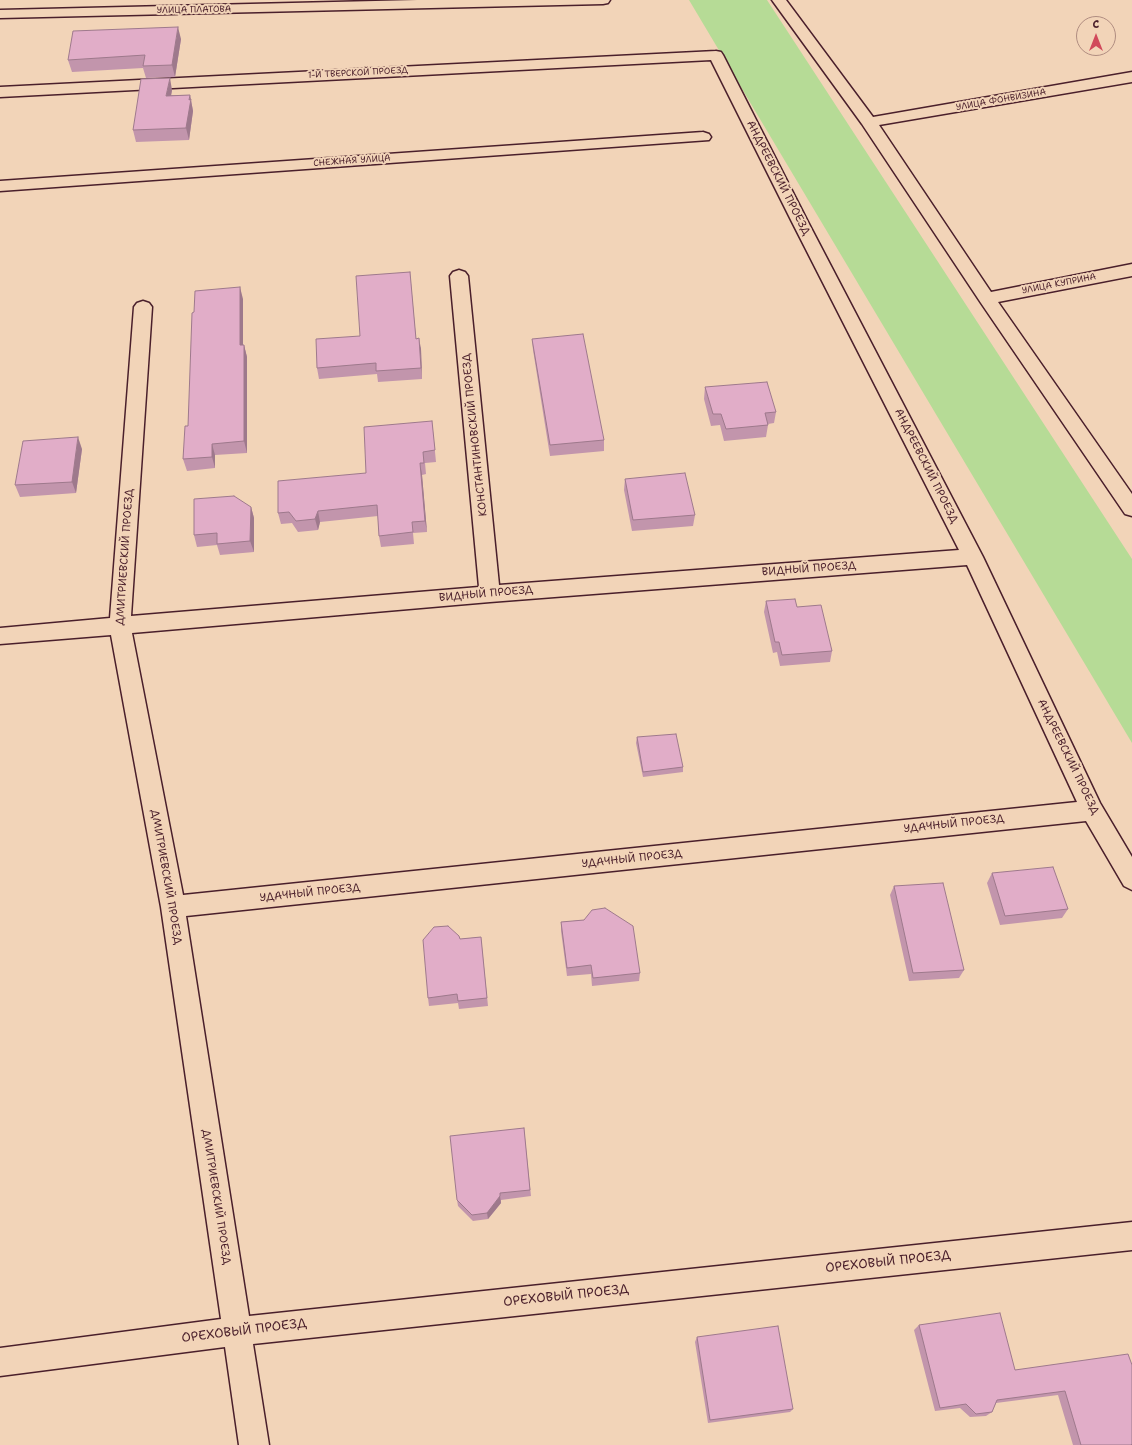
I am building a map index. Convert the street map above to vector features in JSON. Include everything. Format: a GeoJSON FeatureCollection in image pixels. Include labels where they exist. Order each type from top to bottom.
{"type":"FeatureCollection","features":[{"type":"Feature","properties":{"kind":"street","name":"УЛИЦА ПЛАТОВА"},"geometry":{"type":"LineString","coordinates":[[0,14],[603,0]]}},
{"type":"Feature","properties":{"kind":"street"},"geometry":{"type":"LineString","coordinates":[[779,0],[869,122],[987,299],[1132,509]]}},
{"type":"Feature","properties":{"kind":"street","name":"1-Й ТВЕРСКОЙ ПРОЕЗД"},"geometry":{"type":"LineString","coordinates":[[0,92],[716,55]]}},
{"type":"Feature","properties":{"kind":"street","name":"АНДРЕЕВСКИЙ ПРОЕЗД"},"geometry":{"type":"LineString","coordinates":[[716,55],[800,222],[973,557],[1092,810],[1132,878]]}},
{"type":"Feature","properties":{"kind":"street","name":"УЛИЦА ФОНВИЗИНА"},"geometry":{"type":"LineString","coordinates":[[869,122],[1132,77]]}},
{"type":"Feature","properties":{"kind":"street","name":"СНЕЖНАЯ УЛИЦА"},"geometry":{"type":"LineString","coordinates":[[0,186],[703,137]]}},
{"type":"Feature","properties":{"kind":"street","name":"УЛИЦА КУПРИНА"},"geometry":{"type":"LineString","coordinates":[[987,299],[1132,270]]}},
{"type":"Feature","properties":{"kind":"street","name":"КОНСТАНТИНОВСКИЙ ПРОЕЗД"},"geometry":{"type":"LineString","coordinates":[[459,276],[490,594]]}},
{"type":"Feature","properties":{"kind":"street","name":"ДМИТРИЕВСКИЙ ПРОЕЗД"},"geometry":{"type":"LineString","coordinates":[[142,307],[120,625],[172,908],[254,1445]]}},
{"type":"Feature","properties":{"kind":"street","name":"ВИДНЫЙ ПРОЕЗД"},"geometry":{"type":"LineString","coordinates":[[0,636],[490,594],[973,557]]}},
{"type":"Feature","properties":{"kind":"street","name":"УДАЧНЫЙ ПРОЕЗД"},"geometry":{"type":"LineString","coordinates":[[172,908],[1092,810]]}},
{"type":"Feature","properties":{"kind":"street","name":"ОРЕХОВЫЙ ПРОЕЗД"},"geometry":{"type":"LineString","coordinates":[[0,1362],[237,1331],[1132,1236]]}},
{"type":"Feature","properties":{"kind":"green space"},"geometry":{"type":"Polygon","coordinates":[[[689,0],[767,0],[1132,559],[1132,743],[689,0]]]}},
{"type":"Feature","properties":{"kind":"building"},"geometry":{"type":"Polygon","coordinates":[[[178,27],[172,65],[143,66],[145,55],[68,60],[73,31],[178,27]]]}},
{"type":"Feature","properties":{"kind":"building"},"geometry":{"type":"Polygon","coordinates":[[[170,78],[166,96],[190,95],[189,100],[191,99],[186,128],[133,130],[141,79],[170,78]]]}},
{"type":"Feature","properties":{"kind":"building"},"geometry":{"type":"Polygon","coordinates":[[[410,272],[416,339],[419,338],[421,368],[376,371],[376,363],[317,368],[316,339],[360,336],[356,276],[410,272]]]}},
{"type":"Feature","properties":{"kind":"building"},"geometry":{"type":"Polygon","coordinates":[[[240,287],[240,345],[244,345],[244,441],[212,444],[212,457],[183,459],[185,426],[188,426],[192,313],[194,312],[195,291],[240,287]]]}},
{"type":"Feature","properties":{"kind":"building"},"geometry":{"type":"Polygon","coordinates":[[[583,334],[604,440],[550,445],[532,339],[583,334]]]}},
{"type":"Feature","properties":{"kind":"building"},"geometry":{"type":"Polygon","coordinates":[[[767,382],[776,412],[765,413],[768,425],[726,429],[721,414],[713,414],[705,387],[767,382]]]}},
{"type":"Feature","properties":{"kind":"building"},"geometry":{"type":"Polygon","coordinates":[[[432,421],[435,450],[423,452],[424,463],[420,463],[425,521],[412,522],[413,532],[379,536],[377,505],[318,511],[315,519],[296,521],[289,512],[278,513],[278,481],[366,473],[364,427],[432,421]]]}},
{"type":"Feature","properties":{"kind":"building"},"geometry":{"type":"Polygon","coordinates":[[[78,437],[72,482],[15,485],[23,441],[78,437]]]}},
{"type":"Feature","properties":{"kind":"building"},"geometry":{"type":"Polygon","coordinates":[[[685,473],[695,515],[633,520],[625,479],[685,473]]]}},
{"type":"Feature","properties":{"kind":"building"},"geometry":{"type":"Polygon","coordinates":[[[234,496],[251,507],[250,541],[217,544],[217,533],[194,535],[194,499],[234,496]]]}},
{"type":"Feature","properties":{"kind":"building"},"geometry":{"type":"Polygon","coordinates":[[[795,599],[797,607],[821,605],[832,651],[782,655],[779,642],[775,642],[766,601],[795,599]]]}},
{"type":"Feature","properties":{"kind":"building"},"geometry":{"type":"Polygon","coordinates":[[[676,734],[683,767],[643,772],[637,737],[676,734]]]}},
{"type":"Feature","properties":{"kind":"building"},"geometry":{"type":"Polygon","coordinates":[[[1053,867],[1068,909],[1005,916],[992,873],[1053,867]]]}},
{"type":"Feature","properties":{"kind":"building"},"geometry":{"type":"Polygon","coordinates":[[[943,883],[964,970],[913,973],[894,886],[943,883]]]}},
{"type":"Feature","properties":{"kind":"building"},"geometry":{"type":"Polygon","coordinates":[[[605,908],[633,926],[640,973],[593,978],[591,965],[567,968],[561,922],[584,920],[592,910],[605,908]]]}},
{"type":"Feature","properties":{"kind":"building"},"geometry":{"type":"Polygon","coordinates":[[[448,926],[459,936],[460,939],[481,937],[487,998],[458,1001],[457,994],[428,998],[423,940],[434,927],[448,926]]]}},
{"type":"Feature","properties":{"kind":"building"},"geometry":{"type":"Polygon","coordinates":[[[524,1128],[530,1190],[500,1193],[500,1196],[487,1213],[472,1215],[457,1200],[450,1136],[524,1128]]]}},
{"type":"Feature","properties":{"kind":"building"},"geometry":{"type":"Polygon","coordinates":[[[1000,1313],[1015,1370],[1128,1354],[1132,1365],[1131,1445],[1081,1445],[1065,1391],[997,1400],[992,1412],[976,1414],[966,1404],[940,1408],[919,1325],[1000,1313]]]}},
{"type":"Feature","properties":{"kind":"building"},"geometry":{"type":"Polygon","coordinates":[[[778,1326],[793,1409],[710,1420],[697,1337],[778,1326]]]}}]}
